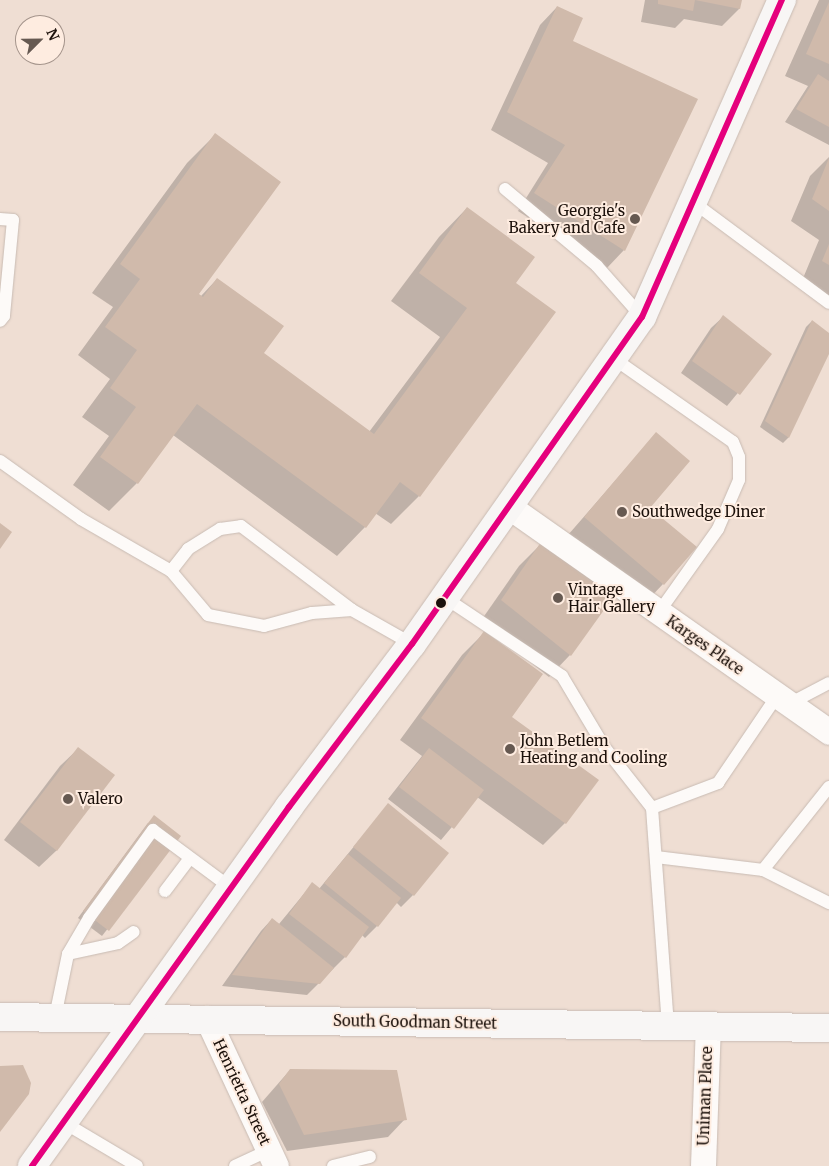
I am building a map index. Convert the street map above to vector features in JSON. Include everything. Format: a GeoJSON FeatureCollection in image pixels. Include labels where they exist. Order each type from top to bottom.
{"type":"FeatureCollection","features":[{"type":"Feature","properties":{"kind":"street"},"geometry":{"type":"LineString","coordinates":[[32,1166],[231,888],[412,644],[642,316],[782,0]]}},
{"type":"Feature","properties":{"kind":"street","name":"Karges Place"},"geometry":{"type":"LineString","coordinates":[[508,506],[829,732]]}},
{"type":"Feature","properties":{"kind":"street","name":"South Goodman Street"},"geometry":{"type":"LineString","coordinates":[[0,1017],[207,1018],[829,1028]]}},
{"type":"Feature","properties":{"kind":"street","name":"Henrietta Street"},"geometry":{"type":"LineString","coordinates":[[207,1018],[273,1158]]}},
{"type":"Feature","properties":{"kind":"street","name":"Uniman Place"},"geometry":{"type":"LineString","coordinates":[[703,1166],[708,1026]]}},
{"type":"Feature","properties":{"kind":"lane"},"geometry":{"type":"LineString","coordinates":[[504,189],[597,266],[642,316]]}},
{"type":"Feature","properties":{"kind":"lane"},"geometry":{"type":"LineString","coordinates":[[693,202],[829,303]]}},
{"type":"Feature","properties":{"kind":"lane"},"geometry":{"type":"LineString","coordinates":[[0,219],[12,220],[4,316],[0,321]]}},
{"type":"Feature","properties":{"kind":"lane"},"geometry":{"type":"LineString","coordinates":[[613,358],[733,442],[739,457],[739,480],[718,529],[659,612]]}},
{"type":"Feature","properties":{"kind":"lane"},"geometry":{"type":"LineString","coordinates":[[0,461],[81,520],[171,570],[208,615],[264,626],[312,613],[352,610]]}},
{"type":"Feature","properties":{"kind":"lane"},"geometry":{"type":"LineString","coordinates":[[171,570],[188,549],[220,529],[241,526],[352,610],[412,644]]}},
{"type":"Feature","properties":{"kind":"lane"},"geometry":{"type":"LineString","coordinates":[[444,597],[562,676],[605,748],[652,808],[668,1026]]}},
{"type":"Feature","properties":{"kind":"lane"},"geometry":{"type":"LineString","coordinates":[[652,808],[718,783],[783,700],[829,683]]}},
{"type":"Feature","properties":{"kind":"lane"},"geometry":{"type":"LineString","coordinates":[[763,870],[824,805],[829,787]]}},
{"type":"Feature","properties":{"kind":"lane"},"geometry":{"type":"LineString","coordinates":[[55,1017],[68,954],[89,918],[154,830],[231,888]]}},
{"type":"Feature","properties":{"kind":"lane"},"geometry":{"type":"LineString","coordinates":[[656,857],[763,870],[829,903]]}},
{"type":"Feature","properties":{"kind":"lane"},"geometry":{"type":"LineString","coordinates":[[165,891],[190,858]]}},
{"type":"Feature","properties":{"kind":"lane"},"geometry":{"type":"LineString","coordinates":[[68,954],[118,943],[134,932]]}},
{"type":"Feature","properties":{"kind":"lane"},"geometry":{"type":"LineString","coordinates":[[63,1122],[137,1166]]}},
{"type":"Feature","properties":{"kind":"lane"},"geometry":{"type":"LineString","coordinates":[[333,1166],[370,1157]]}},
{"type":"Feature","properties":{"kind":"lane"},"geometry":{"type":"LineString","coordinates":[[235,1166],[273,1158]]}},
{"type":"Feature","properties":{"kind":"building"},"geometry":{"type":"Polygon","coordinates":[[[658,0],[695,0],[693,11],[658,4],[658,0]]]}},
{"type":"Feature","properties":{"kind":"building"},"geometry":{"type":"Polygon","coordinates":[[[695,0],[742,0],[740,9],[695,0]]]}},
{"type":"Feature","properties":{"kind":"building"},"geometry":{"type":"Polygon","coordinates":[[[829,2],[829,64],[806,54],[829,2]]]}},
{"type":"Feature","properties":{"kind":"building"},"geometry":{"type":"Polygon","coordinates":[[[557,6],[583,18],[573,41],[698,99],[625,251],[534,193],[565,145],[507,112],[557,6]]]}},
{"type":"Feature","properties":{"kind":"building"},"geometry":{"type":"Polygon","coordinates":[[[818,74],[829,81],[829,127],[796,109],[818,74]]]}},
{"type":"Feature","properties":{"kind":"building"},"geometry":{"type":"Polygon","coordinates":[[[215,133],[281,182],[199,294],[203,297],[217,278],[284,326],[264,353],[374,434],[467,308],[419,273],[467,207],[535,257],[516,283],[556,312],[420,497],[400,482],[366,528],[197,404],[138,484],[100,457],[136,407],[110,388],[137,350],[105,327],[140,279],[120,264],[215,133]]]}},
{"type":"Feature","properties":{"kind":"building"},"geometry":{"type":"Polygon","coordinates":[[[829,158],[829,211],[812,199],[829,158]]]}},
{"type":"Feature","properties":{"kind":"building"},"geometry":{"type":"Polygon","coordinates":[[[829,244],[829,265],[822,261],[829,244]]]}},
{"type":"Feature","properties":{"kind":"building"},"geometry":{"type":"Polygon","coordinates":[[[723,315],[772,354],[740,395],[692,361],[723,315]]]}},
{"type":"Feature","properties":{"kind":"building"},"geometry":{"type":"Polygon","coordinates":[[[812,320],[829,333],[829,354],[789,438],[765,421],[812,320]]]}},
{"type":"Feature","properties":{"kind":"building","name":"Southwedge Diner"},"geometry":{"type":"Polygon","coordinates":[[[656,432],[690,461],[650,508],[697,547],[664,585],[584,517],[656,432]]]}},
{"type":"Feature","properties":{"kind":"building"},"geometry":{"type":"Polygon","coordinates":[[[0,523],[12,532],[0,549],[0,523]]]}},
{"type":"Feature","properties":{"kind":"building","name":"Vintage Hair Gallery"},"geometry":{"type":"Polygon","coordinates":[[[541,542],[614,596],[571,656],[501,600],[541,542]]]}},
{"type":"Feature","properties":{"kind":"building","name":"John Betlem Heating and Cooling"},"geometry":{"type":"Polygon","coordinates":[[[484,631],[543,674],[512,717],[599,780],[566,824],[421,718],[484,631]]]}},
{"type":"Feature","properties":{"kind":"building","name":"Valero"},"geometry":{"type":"Polygon","coordinates":[[[78,747],[115,775],[57,851],[20,822],[78,747]]]}},
{"type":"Feature","properties":{"kind":"building"},"geometry":{"type":"Polygon","coordinates":[[[429,748],[484,790],[454,829],[399,787],[429,748]]]}},
{"type":"Feature","properties":{"kind":"building"},"geometry":{"type":"Polygon","coordinates":[[[388,803],[449,853],[414,896],[353,847],[388,803]]]}},
{"type":"Feature","properties":{"kind":"building"},"geometry":{"type":"Polygon","coordinates":[[[154,815],[181,836],[109,931],[83,911],[154,815]]]}},
{"type":"Feature","properties":{"kind":"building"},"geometry":{"type":"Polygon","coordinates":[[[348,854],[401,898],[378,927],[324,883],[348,854]]]}},
{"type":"Feature","properties":{"kind":"building"},"geometry":{"type":"Polygon","coordinates":[[[312,882],[369,927],[346,958],[289,914],[312,882]]]}},
{"type":"Feature","properties":{"kind":"building"},"geometry":{"type":"Polygon","coordinates":[[[272,918],[334,968],[320,984],[232,975],[272,918]]]}},
{"type":"Feature","properties":{"kind":"building"},"geometry":{"type":"Polygon","coordinates":[[[23,1065],[31,1083],[29,1094],[0,1132],[0,1066],[23,1065]]]}},
{"type":"Feature","properties":{"kind":"building"},"geometry":{"type":"Polygon","coordinates":[[[290,1069],[397,1070],[407,1120],[304,1135],[279,1084],[290,1069]]]}},
{"type":"Feature","properties":{"kind":"transit line"},"geometry":{"type":"LineString","coordinates":[[32,1166],[289,807],[412,644],[642,317],[782,0]]}},
{"type":"Feature","properties":{"kind":"place","name":"Georgie's Bakery and Cafe"},"geometry":{"type":"Point","coordinates":[635,219]}},
{"type":"Feature","properties":{"kind":"place","name":"Southwedge Diner"},"geometry":{"type":"Point","coordinates":[622,512]}},
{"type":"Feature","properties":{"kind":"place","name":"Vintage Hair Gallery"},"geometry":{"type":"Point","coordinates":[558,598]}},
{"type":"Feature","properties":{"kind":"place","name":"John Betlem Heating and Cooling"},"geometry":{"type":"Point","coordinates":[510,749]}},
{"type":"Feature","properties":{"kind":"place","name":"Valero"},"geometry":{"type":"Point","coordinates":[68,799]}}]}
